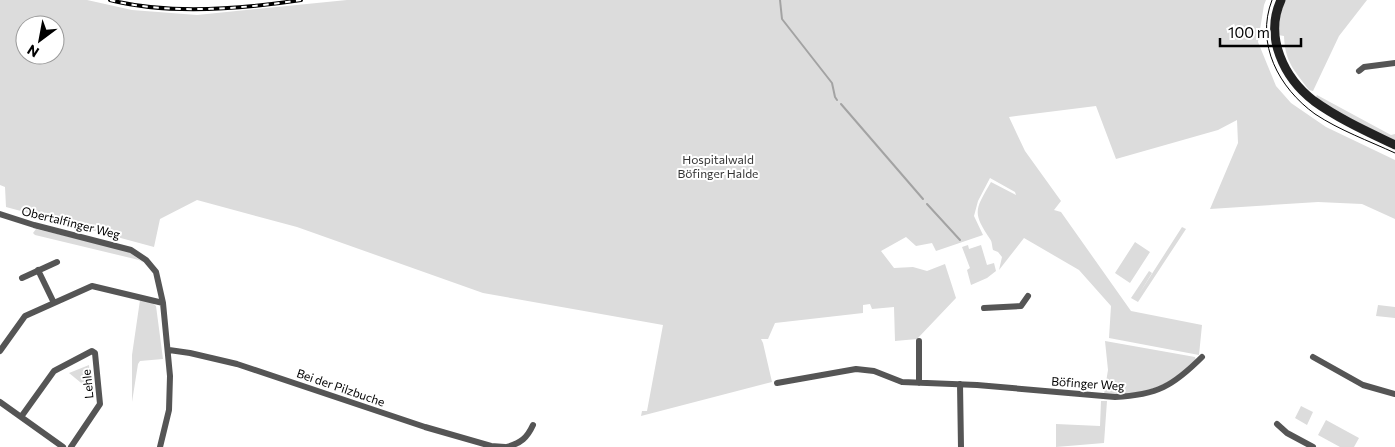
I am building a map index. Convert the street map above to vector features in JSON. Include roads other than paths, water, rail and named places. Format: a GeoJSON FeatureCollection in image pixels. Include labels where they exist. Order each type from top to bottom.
{"type":"FeatureCollection","features":[{"type":"Feature","properties":{"kind":"street"},"geometry":{"type":"LineString","coordinates":[[1281,0],[1275,19],[1274,33],[1277,49],[1284,66],[1296,82],[1312,100],[1342,118],[1395,145]]}},
{"type":"Feature","properties":{"kind":"street"},"geometry":{"type":"LineString","coordinates":[[1359,71],[1364,67],[1395,63]]}},
{"type":"Feature","properties":{"kind":"street","name":"Obertalfinger Weg"},"geometry":{"type":"LineString","coordinates":[[0,214],[34,225],[131,250],[146,260],[156,272],[163,303],[169,350],[170,392],[169,410],[160,447]]}},
{"type":"Feature","properties":{"kind":"street"},"geometry":{"type":"LineString","coordinates":[[22,278],[57,262]]}},
{"type":"Feature","properties":{"kind":"street"},"geometry":{"type":"LineString","coordinates":[[38,270],[54,303]]}},
{"type":"Feature","properties":{"kind":"street"},"geometry":{"type":"LineString","coordinates":[[0,351],[24,316],[92,286],[163,303]]}},
{"type":"Feature","properties":{"kind":"street"},"geometry":{"type":"LineString","coordinates":[[984,308],[1021,306],[1028,296]]}},
{"type":"Feature","properties":{"kind":"street"},"geometry":{"type":"LineString","coordinates":[[919,341],[919,383]]}},
{"type":"Feature","properties":{"kind":"street","name":"Bei der Pilzbuche"},"geometry":{"type":"LineString","coordinates":[[169,350],[237,364],[491,446],[506,447],[520,443],[528,436],[533,425]]}},
{"type":"Feature","properties":{"kind":"street","name":"Lehle"},"geometry":{"type":"LineString","coordinates":[[22,417],[54,371],[92,351],[96,361],[100,404],[71,447]]}},
{"type":"Feature","properties":{"kind":"street","name":"Böfinger Weg"},"geometry":{"type":"LineString","coordinates":[[777,384],[856,369],[874,371],[902,382],[960,384],[1115,398],[1138,396],[1164,388],[1185,375],[1202,357]]}},
{"type":"Feature","properties":{"kind":"street"},"geometry":{"type":"LineString","coordinates":[[1313,357],[1363,385],[1395,394]]}},
{"type":"Feature","properties":{"kind":"street"},"geometry":{"type":"LineString","coordinates":[[960,384],[961,445]]}},
{"type":"Feature","properties":{"kind":"street"},"geometry":{"type":"LineString","coordinates":[[0,402],[63,447]]}},
{"type":"Feature","properties":{"kind":"street"},"geometry":{"type":"LineString","coordinates":[[1277,424],[1287,433],[1313,447]]}},
{"type":"Feature","properties":{"kind":"waterway"},"geometry":{"type":"LineString","coordinates":[[780,0],[782,19],[832,83],[837,100]]}},
{"type":"Feature","properties":{"kind":"waterway"},"geometry":{"type":"LineString","coordinates":[[841,104],[923,199]]}},
{"type":"Feature","properties":{"kind":"waterway"},"geometry":{"type":"LineString","coordinates":[[927,204],[960,240]]}},
{"type":"Feature","properties":{"kind":"tram line"},"geometry":{"type":"LineString","coordinates":[[1272,0],[1267,16],[1266,33],[1269,49],[1281,78],[1291,91],[1302,103],[1324,120],[1395,153]]}},
{"type":"Feature","properties":{"kind":"railway"},"geometry":{"type":"LineString","coordinates":[[110,0],[132,5],[180,9],[230,8],[301,0]]}},
{"type":"Feature","properties":{"kind":"park label","name":"Hospitalwald Böfinger Halde"},"geometry":{"type":"Point","coordinates":[718,166]}}]}
